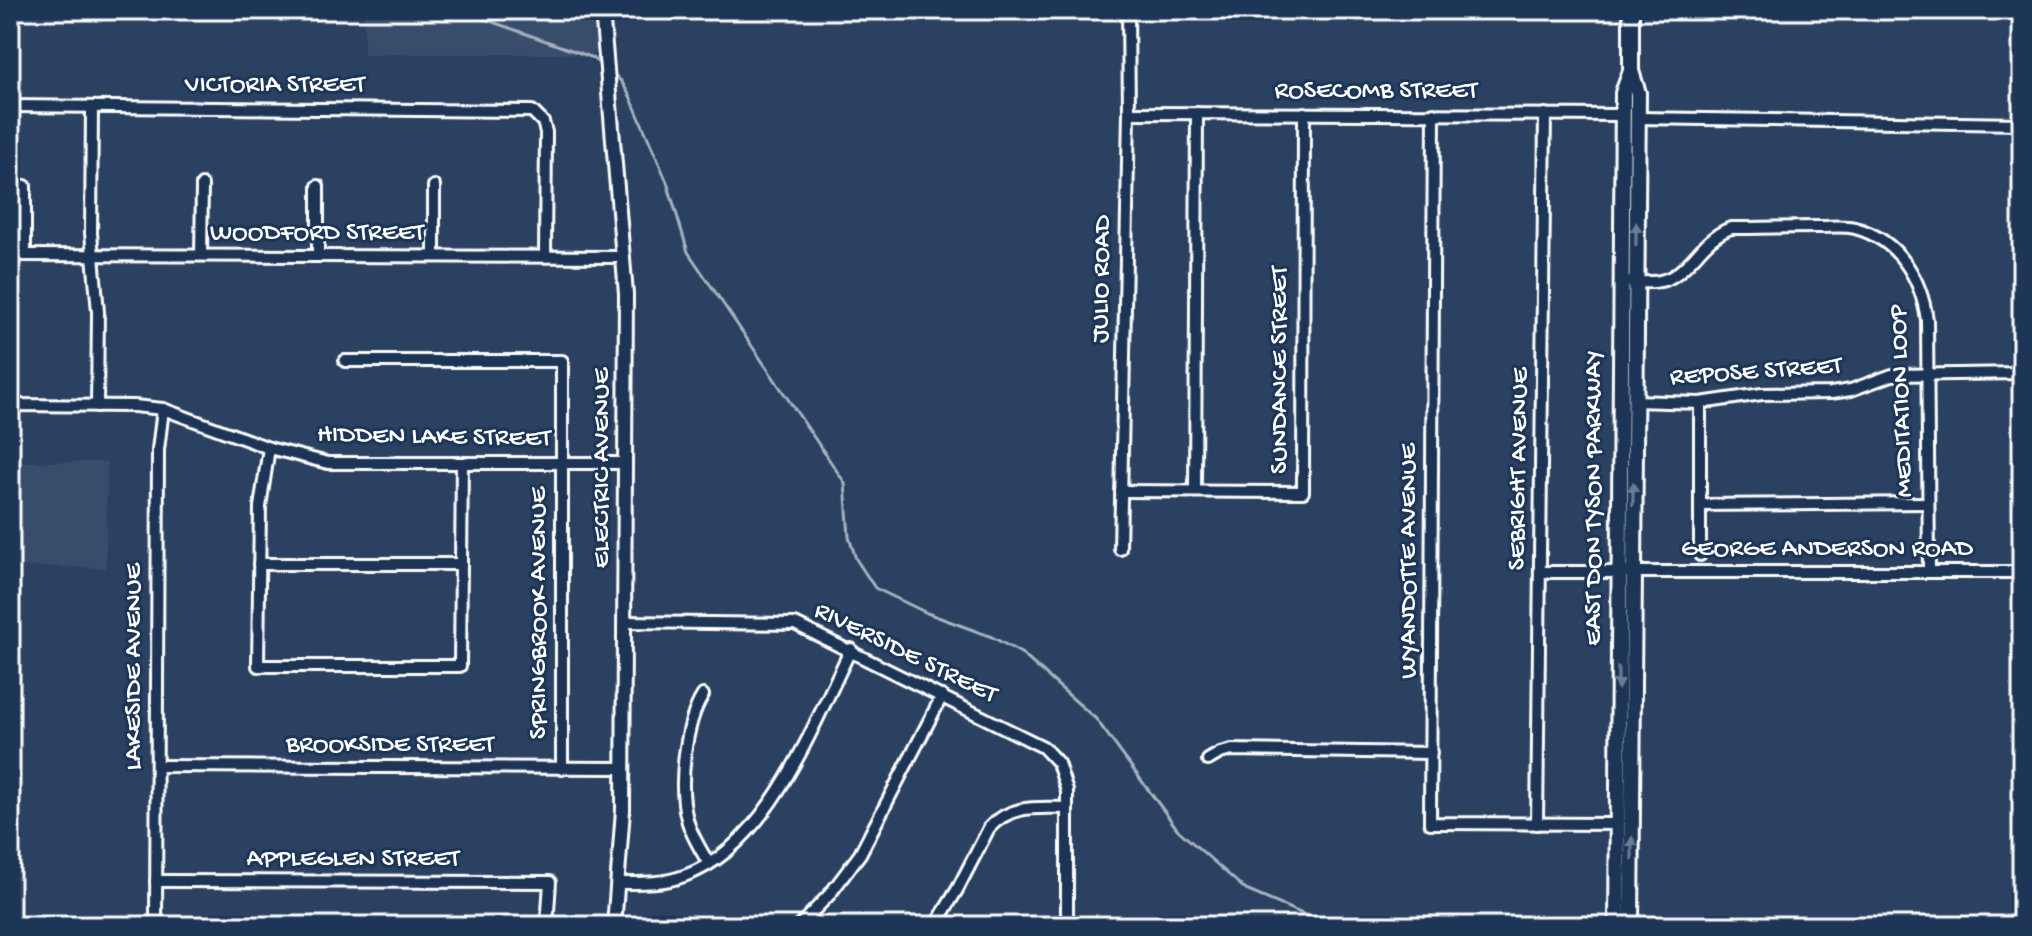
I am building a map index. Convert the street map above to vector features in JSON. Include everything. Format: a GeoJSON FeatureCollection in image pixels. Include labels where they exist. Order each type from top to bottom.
{"type":"FeatureCollection","features":[{"type":"Feature","properties":{"kind":"main road","name":"EAST DON TYSON PARKWAY"},"geometry":{"type":"LineString","coordinates":[[1631,10],[1631,71],[1638,93],[1630,117],[1625,572],[1631,926]]}},
{"type":"Feature","properties":{"kind":"main road","name":"EAST DON TYSON PARKWAY"},"geometry":{"type":"LineString","coordinates":[[1617,926],[1625,572],[1634,401],[1628,282]]}},
{"type":"Feature","properties":{"kind":"street","name":"ELECTRIC AVENUE"},"geometry":{"type":"LineString","coordinates":[[602,10],[624,257],[623,768],[614,926]]}},
{"type":"Feature","properties":{"kind":"street","name":"JULIO ROAD"},"geometry":{"type":"LineString","coordinates":[[1120,549],[1129,113],[1128,10]]}},
{"type":"Feature","properties":{"kind":"street","name":"VICTORIA STREET"},"geometry":{"type":"LineString","coordinates":[[10,106],[524,110],[539,115],[546,132],[545,256]]}},
{"type":"Feature","properties":{"kind":"street"},"geometry":{"type":"LineString","coordinates":[[92,107],[98,312],[97,406]]}},
{"type":"Feature","properties":{"kind":"street","name":"ROSECOMB STREET"},"geometry":{"type":"LineString","coordinates":[[1129,113],[1545,114],[2022,124]]}},
{"type":"Feature","properties":{"kind":"street"},"geometry":{"type":"LineString","coordinates":[[1195,491],[1197,113]]}},
{"type":"Feature","properties":{"kind":"street","name":"SUNDANCE STREET"},"geometry":{"type":"LineString","coordinates":[[1121,491],[1303,492],[1304,113]]}},
{"type":"Feature","properties":{"kind":"street","name":"WYANDOTTE AVENUE"},"geometry":{"type":"LineString","coordinates":[[1434,113],[1430,823],[1617,824]]}},
{"type":"Feature","properties":{"kind":"street","name":"SEBRIGHT AVENUE"},"geometry":{"type":"LineString","coordinates":[[1537,824],[1545,114]]}},
{"type":"Feature","properties":{"kind":"street"},"geometry":{"type":"LineString","coordinates":[[201,255],[202,185]]}},
{"type":"Feature","properties":{"kind":"street"},"geometry":{"type":"LineString","coordinates":[[25,186],[25,255]]}},
{"type":"Feature","properties":{"kind":"street"},"geometry":{"type":"LineString","coordinates":[[318,186],[318,256]]}},
{"type":"Feature","properties":{"kind":"street"},"geometry":{"type":"LineString","coordinates":[[434,186],[434,256]]}},
{"type":"Feature","properties":{"kind":"street","name":"MEDITATION LOOP"},"geometry":{"type":"LineString","coordinates":[[1628,282],[1661,281],[1674,276],[1717,233],[1731,228],[1853,227],[1873,235],[1898,252],[1915,275],[1924,296],[1927,320],[1929,572]]}},
{"type":"Feature","properties":{"kind":"street","name":"WOODFORD STREET"},"geometry":{"type":"LineString","coordinates":[[10,255],[624,257]]}},
{"type":"Feature","properties":{"kind":"street","name":"SPRINGBROOK AVENUE"},"geometry":{"type":"LineString","coordinates":[[345,361],[562,361],[562,769]]}},
{"type":"Feature","properties":{"kind":"street","name":"REPOSE STREET"},"geometry":{"type":"LineString","coordinates":[[1634,401],[1700,403],[1762,394],[1831,393],[1851,390],[1892,375],[2022,373]]}},
{"type":"Feature","properties":{"kind":"street"},"geometry":{"type":"LineString","coordinates":[[1700,403],[1700,555]]}},
{"type":"Feature","properties":{"kind":"street","name":"HIDDEN LAKE STREET"},"geometry":{"type":"LineString","coordinates":[[10,405],[163,409],[269,448],[328,463],[625,463]]}},
{"type":"Feature","properties":{"kind":"street","name":"LAKESIDE AVENUE"},"geometry":{"type":"LineString","coordinates":[[156,926],[158,450],[163,409]]}},
{"type":"Feature","properties":{"kind":"street"},"geometry":{"type":"LineString","coordinates":[[269,448],[260,507],[258,666],[460,666],[462,463]]}},
{"type":"Feature","properties":{"kind":"street"},"geometry":{"type":"LineString","coordinates":[[1700,505],[1928,503]]}},
{"type":"Feature","properties":{"kind":"street"},"geometry":{"type":"LineString","coordinates":[[259,564],[461,564]]}},
{"type":"Feature","properties":{"kind":"street","name":"GEORGE ANDERSON ROAD"},"geometry":{"type":"LineString","coordinates":[[1541,572],[2022,572]]}},
{"type":"Feature","properties":{"kind":"street","name":"RIVERSIDE STREET"},"geometry":{"type":"LineString","coordinates":[[624,622],[795,624],[851,649],[1043,747],[1058,763],[1064,776],[1067,808]]}},
{"type":"Feature","properties":{"kind":"street"},"geometry":{"type":"LineString","coordinates":[[617,883],[666,881],[686,876],[728,852],[767,810],[851,649]]}},
{"type":"Feature","properties":{"kind":"street"},"geometry":{"type":"LineString","coordinates":[[703,695],[691,718],[683,798],[693,836],[709,864]]}},
{"type":"Feature","properties":{"kind":"street"},"geometry":{"type":"LineString","coordinates":[[799,926],[830,894],[860,854],[942,696]]}},
{"type":"Feature","properties":{"kind":"street"},"geometry":{"type":"LineString","coordinates":[[1208,760],[1232,750],[1431,753]]}},
{"type":"Feature","properties":{"kind":"street","name":"BROOKSIDE STREET"},"geometry":{"type":"LineString","coordinates":[[157,766],[623,768]]}},
{"type":"Feature","properties":{"kind":"street"},"geometry":{"type":"LineString","coordinates":[[935,926],[996,820],[1016,809],[1067,808],[1067,926]]}},
{"type":"Feature","properties":{"kind":"street","name":"APPLEGLEN STREET"},"geometry":{"type":"LineString","coordinates":[[156,881],[550,882],[547,926]]}},
{"type":"Feature","properties":{"kind":"shaded area"},"geometry":{"type":"Polygon","coordinates":[[[364,10],[602,10],[603,43],[592,54],[364,54],[364,10]]]}},
{"type":"Feature","properties":{"kind":"shaded area"},"geometry":{"type":"Polygon","coordinates":[[[10,462],[107,462],[106,568],[10,566],[10,462]]]}},
{"type":"Feature","properties":{"kind":"waterway"},"geometry":{"type":"LineString","coordinates":[[459,10],[591,57],[604,67]]}},
{"type":"Feature","properties":{"kind":"waterway"},"geometry":{"type":"LineString","coordinates":[[613,74],[630,96],[667,182],[688,252],[845,483],[849,537],[856,559],[875,588],[927,613],[992,637],[1021,653],[1096,719],[1178,830],[1246,890],[1324,923],[1468,921],[1479,926]]}}]}
